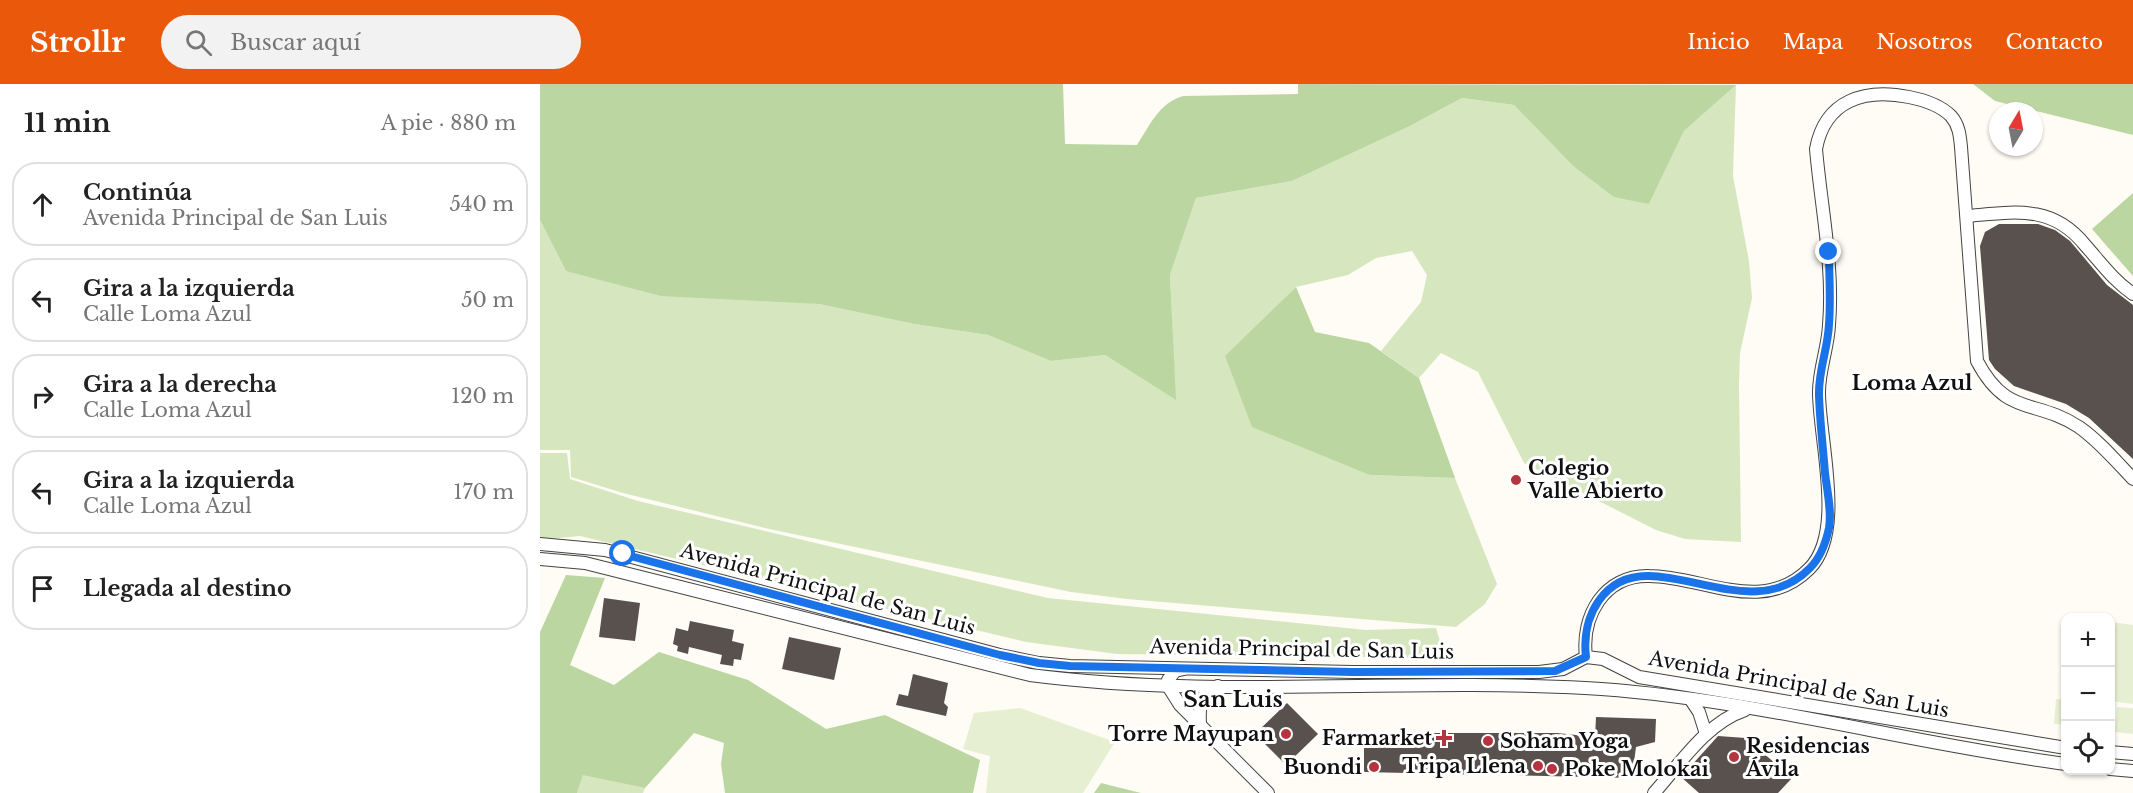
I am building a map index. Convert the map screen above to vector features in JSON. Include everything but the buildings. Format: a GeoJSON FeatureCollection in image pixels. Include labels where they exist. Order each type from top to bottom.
{"type":"FeatureCollection","features":[{"type":"Feature","properties":{"kind":"street"},"geometry":{"type":"LineString","coordinates":[[1582,688],[1573,675],[1582,659],[1592,609],[1599,597],[1618,582],[1651,576],[1743,592],[1771,590],[1798,578],[1820,555],[1829,526],[1819,394],[1820,367],[1829,326],[1829,252],[1816,149],[1819,133],[1826,122],[1847,102],[1861,96],[1879,94],[1918,99],[1943,110],[1953,118],[1959,131],[1977,361],[1988,381],[2011,401],[2077,426],[2133,478]]}},
{"type":"Feature","properties":{"kind":"street"},"geometry":{"type":"LineString","coordinates":[[1967,216],[2035,212],[2054,219],[2073,232],[2119,284],[2133,294]]}},
{"type":"Feature","properties":{"kind":"street","name":"Avenida Principal de San Luis"},"geometry":{"type":"LineString","coordinates":[[540,543],[571,544],[623,554],[1000,655],[1039,663],[1188,668],[1539,672],[1555,671],[1582,659],[1603,659],[1639,677],[2061,747]]}},
{"type":"Feature","properties":{"kind":"street","name":"Avenida Principal de San Luis"},"geometry":{"type":"LineString","coordinates":[[540,559],[585,563],[1030,675],[1168,686],[1582,688],[1636,692],[2061,763]]}},
{"type":"Feature","properties":{"kind":"street"},"geometry":{"type":"LineString","coordinates":[[1116,683],[1127,675],[1117,666]]}},
{"type":"Feature","properties":{"kind":"street"},"geometry":{"type":"LineString","coordinates":[[1188,668],[1171,675],[1168,686],[1180,705],[1268,793]]}},
{"type":"Feature","properties":{"kind":"street"},"geometry":{"type":"LineString","coordinates":[[1200,724],[1201,701],[1210,689],[1221,685]]}},
{"type":"Feature","properties":{"kind":"street"},"geometry":{"type":"LineString","coordinates":[[1690,700],[1699,712],[1706,734]]}},
{"type":"Feature","properties":{"kind":"street"},"geometry":{"type":"LineString","coordinates":[[1654,793],[1706,734],[1726,718],[1746,709]]}},
{"type":"Feature","properties":{"kind":"street"},"geometry":{"type":"LineString","coordinates":[[2115,752],[2133,754]]}},
{"type":"Feature","properties":{"kind":"street"},"geometry":{"type":"LineString","coordinates":[[2115,769],[2133,771]]}},
{"type":"Feature","properties":{"kind":"green space"},"geometry":{"type":"Polygon","coordinates":[[[540,84],[1063,84],[1065,144],[1137,145],[1161,109],[1175,99],[1183,96],[1298,94],[1298,84],[1736,85],[1684,131],[1649,204],[1614,197],[1572,165],[1514,105],[1462,98],[1408,127],[1292,181],[1196,198],[1170,275],[1176,400],[1105,355],[1051,361],[988,335],[914,324],[819,304],[661,296],[566,271],[540,220],[540,84]]]}},
{"type":"Feature","properties":{"kind":"green space"},"geometry":{"type":"Polygon","coordinates":[[[1973,84],[2133,84],[2133,135],[2043,113],[2043,102],[1995,101],[1973,84]]]}},
{"type":"Feature","properties":{"kind":"green space"},"geometry":{"type":"Polygon","coordinates":[[[1736,85],[1733,176],[1749,261],[1752,298],[1740,353],[1741,542],[1685,539],[1656,530],[1524,463],[1478,372],[1441,353],[1419,378],[1381,351],[1421,302],[1427,275],[1412,251],[1376,258],[1348,275],[1296,287],[1225,357],[1370,475],[1455,478],[1497,584],[1485,604],[1456,627],[1127,599],[1071,592],[769,529],[623,493],[571,477],[570,450],[540,450],[540,220],[566,271],[819,304],[914,324],[988,335],[1051,361],[1105,355],[1175,399],[1170,275],[1196,198],[1292,181],[1408,127],[1462,98],[1514,105],[1572,165],[1649,204],[1684,131],[1736,85]]]}},
{"type":"Feature","properties":{"kind":"green space"},"geometry":{"type":"Polygon","coordinates":[[[2133,193],[2133,276],[2092,229],[2133,193]]]}},
{"type":"Feature","properties":{"kind":"green space"},"geometry":{"type":"Polygon","coordinates":[[[1296,287],[1315,332],[1369,343],[1419,378],[1455,478],[1370,475],[1252,427],[1225,356],[1296,287]]]}},
{"type":"Feature","properties":{"kind":"green space"},"geometry":{"type":"Polygon","coordinates":[[[540,453],[567,453],[570,479],[638,501],[1048,598],[1366,630],[1436,628],[1445,658],[1117,654],[1026,642],[580,536],[540,540],[540,453]]]}},
{"type":"Feature","properties":{"kind":"green space"},"geometry":{"type":"Polygon","coordinates":[[[566,575],[605,578],[570,665],[614,685],[659,652],[748,680],[826,729],[885,715],[980,760],[973,793],[725,793],[721,764],[724,743],[694,733],[645,788],[583,775],[577,793],[540,793],[540,632],[566,575]]]}},
{"type":"Feature","properties":{"kind":"green space"},"geometry":{"type":"Polygon","coordinates":[[[2115,623],[2133,625],[2133,704],[2115,702],[2115,623]]]}},
{"type":"Feature","properties":{"kind":"green space"},"geometry":{"type":"Polygon","coordinates":[[[2056,699],[2061,700],[2061,725],[2054,724],[2056,699]]]}},
{"type":"Feature","properties":{"kind":"green space"},"geometry":{"type":"Polygon","coordinates":[[[2117,707],[2133,708],[2133,734],[2115,732],[2117,707]]]}},
{"type":"Feature","properties":{"kind":"green space"},"geometry":{"type":"Polygon","coordinates":[[[1020,708],[1115,742],[1083,793],[986,793],[990,756],[963,749],[974,713],[1020,708]]]}},
{"type":"Feature","properties":{"kind":"green space"},"geometry":{"type":"Polygon","coordinates":[[[583,774],[645,788],[643,793],[577,793],[583,774]]]}},
{"type":"Feature","properties":{"kind":"green space"},"geometry":{"type":"Polygon","coordinates":[[[1101,783],[1141,793],[1094,793],[1101,783]]]}},
{"type":"Feature","properties":{"kind":"place","name":"Colegio Valle Abierto"},"geometry":{"type":"Point","coordinates":[1516,480]}},
{"type":"Feature","properties":{"kind":"place","name":"Torre Mayupan"},"geometry":{"type":"Point","coordinates":[1286,734]}},
{"type":"Feature","properties":{"kind":"place","name":"Farmarket"},"geometry":{"type":"Point","coordinates":[1444,738]}},
{"type":"Feature","properties":{"kind":"place","name":"Soham Yoga"},"geometry":{"type":"Point","coordinates":[1488,741]}},
{"type":"Feature","properties":{"kind":"place","name":"Residencias Ávila"},"geometry":{"type":"Point","coordinates":[1734,757]}},
{"type":"Feature","properties":{"kind":"place","name":"Tripa Llena"},"geometry":{"type":"Point","coordinates":[1538,766]}},
{"type":"Feature","properties":{"kind":"place","name":"Buondi"},"geometry":{"type":"Point","coordinates":[1374,767]}},
{"type":"Feature","properties":{"kind":"place","name":"Poke Molokai"},"geometry":{"type":"Point","coordinates":[1552,769]}},
{"type":"Feature","properties":{"kind":"district","name":"Loma Azul"},"geometry":{"type":"Point","coordinates":[1912,383]}},
{"type":"Feature","properties":{"kind":"district","name":"San Luis"},"geometry":{"type":"Point","coordinates":[1233,699]}},
{"type":"Feature","properties":{"kind":"route"},"geometry":{"type":"LineString","coordinates":[[623,554],[1000,655],[1039,663],[1070,666],[1128,665],[1221,670],[1353,672],[1427,670],[1539,672],[1563,669],[1586,657],[1584,645],[1592,609],[1599,597],[1618,582],[1651,576],[1743,592],[1771,590],[1798,578],[1820,555],[1829,526],[1819,394],[1820,367],[1829,326],[1829,252]]}}]}
